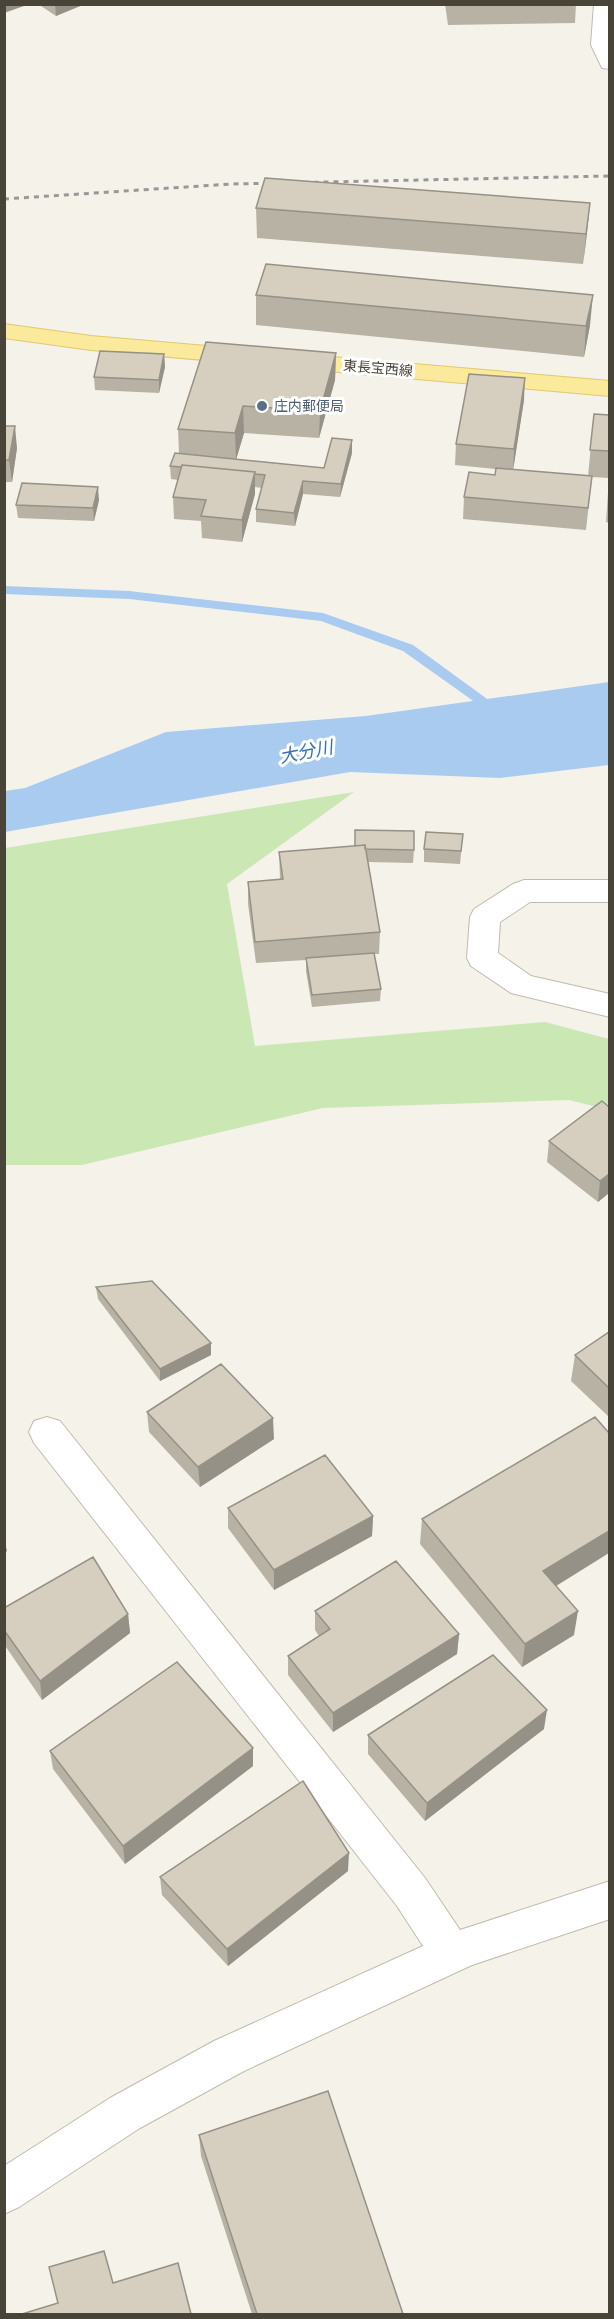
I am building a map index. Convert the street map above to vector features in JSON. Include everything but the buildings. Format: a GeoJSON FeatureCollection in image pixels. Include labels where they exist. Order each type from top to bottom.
{"type":"FeatureCollection","features":[{"type":"Feature","properties":{"kind":"main road","name":"東長宝西線"},"geometry":{"type":"LineString","coordinates":[[4,331],[91,343],[609,389]]}},
{"type":"Feature","properties":{"kind":"street"},"geometry":{"type":"LineString","coordinates":[[605,4],[602,45],[609,63]]}},
{"type":"Feature","properties":{"kind":"street"},"geometry":{"type":"LineString","coordinates":[[609,891],[524,891],[484,916],[482,958],[522,985],[609,1006]]}},
{"type":"Feature","properties":{"kind":"street"},"geometry":{"type":"LineString","coordinates":[[47,1432],[411,1893],[453,1955]]}},
{"type":"Feature","properties":{"kind":"street"},"geometry":{"type":"LineString","coordinates":[[4,2192],[124,2113],[229,2056],[465,1948],[609,1900]]}},
{"type":"Feature","properties":{"kind":"green space"},"geometry":{"type":"Polygon","coordinates":[[[354,792],[227,884],[255,1046],[545,1022],[609,1039],[609,1110],[569,1100],[323,1108],[82,1165],[5,1165],[5,848],[354,792]]]}},
{"type":"Feature","properties":{"kind":"water","name":"大分川"},"geometry":{"type":"Polygon","coordinates":[[[609,682],[609,765],[500,778],[350,772],[5,832],[5,791],[25,788],[166,732],[366,716],[609,682]]]}},
{"type":"Feature","properties":{"kind":"waterway"},"geometry":{"type":"LineString","coordinates":[[4,590],[129,595],[323,617],[408,648],[498,712]]}},
{"type":"Feature","properties":{"kind":"railway"},"geometry":{"type":"LineString","coordinates":[[4,199],[231,184],[610,176]]}},
{"type":"Feature","properties":{"kind":"place","name":"庄内郵便局"},"geometry":{"type":"Point","coordinates":[262,406]}}]}
